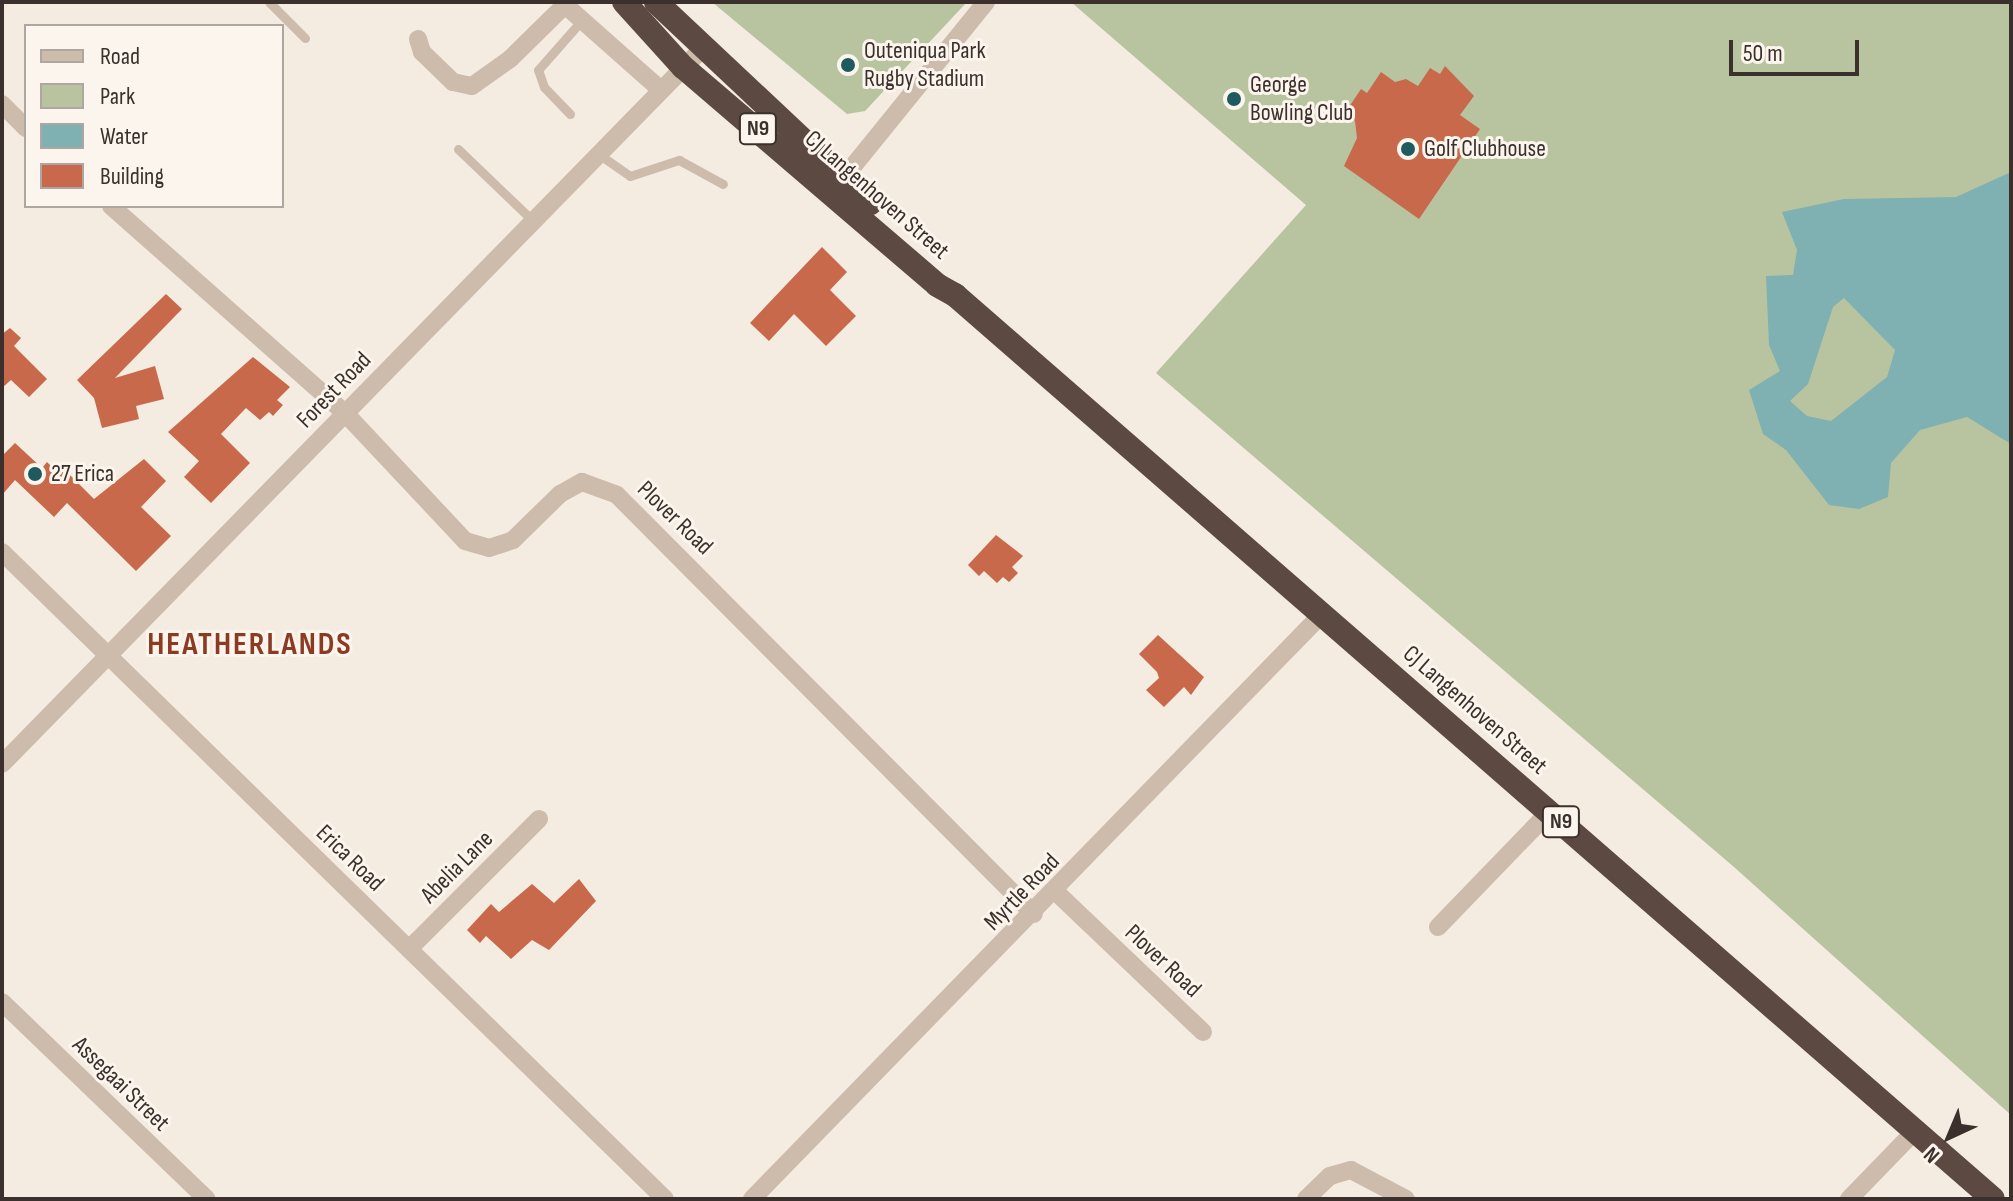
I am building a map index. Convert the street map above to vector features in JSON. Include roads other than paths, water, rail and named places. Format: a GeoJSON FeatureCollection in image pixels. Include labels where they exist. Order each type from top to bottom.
{"type":"FeatureCollection","features":[{"type":"Feature","properties":{"kind":"highway","name":"CJ Langenhoven Street"},"geometry":{"type":"LineString","coordinates":[[624,2],[683,67],[837,185],[951,283],[955,295],[1993,1199]]}},
{"type":"Feature","properties":{"kind":"highway","name":"CJ Langenhoven Street"},"geometry":{"type":"LineString","coordinates":[[656,2],[837,185]]}},
{"type":"Feature","properties":{"kind":"street"},"geometry":{"type":"LineString","coordinates":[[837,185],[986,2]]}},
{"type":"Feature","properties":{"kind":"street"},"geometry":{"type":"LineString","coordinates":[[418,39],[422,52],[453,82],[472,86],[510,59],[563,4],[660,89]]}},
{"type":"Feature","properties":{"kind":"street","name":"Forest Road"},"geometry":{"type":"LineString","coordinates":[[2,764],[701,50]]}},
{"type":"Feature","properties":{"kind":"street"},"geometry":{"type":"LineString","coordinates":[[2,104],[24,126]]}},
{"type":"Feature","properties":{"kind":"street","name":"Plover Road"},"geometry":{"type":"LineString","coordinates":[[113,208],[345,413],[451,529],[478,547],[513,540],[571,486],[597,484],[617,495],[1034,914]]}},
{"type":"Feature","properties":{"kind":"street","name":"Erica Road"},"geometry":{"type":"LineString","coordinates":[[2,552],[665,1199]]}},
{"type":"Feature","properties":{"kind":"street","name":"Myrtle Road"},"geometry":{"type":"LineString","coordinates":[[752,1199],[1056,892],[1322,614]]}},
{"type":"Feature","properties":{"kind":"street"},"geometry":{"type":"LineString","coordinates":[[1438,927],[1549,812]]}},
{"type":"Feature","properties":{"kind":"street","name":"Abelia Lane"},"geometry":{"type":"LineString","coordinates":[[409,949],[539,819]]}},
{"type":"Feature","properties":{"kind":"street","name":"Plover Road"},"geometry":{"type":"LineString","coordinates":[[1056,892],[1203,1032]]}},
{"type":"Feature","properties":{"kind":"street","name":"Assegaai Street"},"geometry":{"type":"LineString","coordinates":[[2,1002],[207,1199]]}},
{"type":"Feature","properties":{"kind":"street"},"geometry":{"type":"LineString","coordinates":[[1849,1199],[1915,1131]]}},
{"type":"Feature","properties":{"kind":"street"},"geometry":{"type":"LineString","coordinates":[[1306,1199],[1340,1171],[1362,1173],[1406,1199]]}},
{"type":"Feature","properties":{"kind":"lane"},"geometry":{"type":"LineString","coordinates":[[269,2],[305,38]]}},
{"type":"Feature","properties":{"kind":"lane"},"geometry":{"type":"LineString","coordinates":[[570,114],[544,87],[538,70],[582,20]]}},
{"type":"Feature","properties":{"kind":"lane"},"geometry":{"type":"LineString","coordinates":[[458,149],[532,220]]}},
{"type":"Feature","properties":{"kind":"lane"},"geometry":{"type":"LineString","coordinates":[[597,153],[630,176],[679,160],[723,184]]}},
{"type":"Feature","properties":{"kind":"water"},"geometry":{"type":"Polygon","coordinates":[[[2011,172],[2011,444],[1967,417],[1920,430],[1891,463],[1888,497],[1859,509],[1829,505],[1786,450],[1763,434],[1749,390],[1780,371],[1769,345],[1766,276],[1793,275],[1797,250],[1782,212],[1844,199],[1956,197],[2011,172]],[[1844,298],[1833,307],[1808,384],[1790,401],[1807,416],[1831,421],[1887,377],[1895,350],[1844,298]]]}},
{"type":"Feature","properties":{"kind":"place","name":"Outeniqua Park Rugby Stadium"},"geometry":{"type":"Point","coordinates":[848,65]}},
{"type":"Feature","properties":{"kind":"place","name":"George Bowling Club"},"geometry":{"type":"Point","coordinates":[1234,99]}},
{"type":"Feature","properties":{"kind":"place","name":"Golf Clubhouse"},"geometry":{"type":"Point","coordinates":[1408,149]}},
{"type":"Feature","properties":{"kind":"place","name":"27 Erica"},"geometry":{"type":"Point","coordinates":[35,474]}},
{"type":"Feature","properties":{"kind":"district","name":"HEATHERLANDS"},"geometry":{"type":"Point","coordinates":[250,645]}}]}
